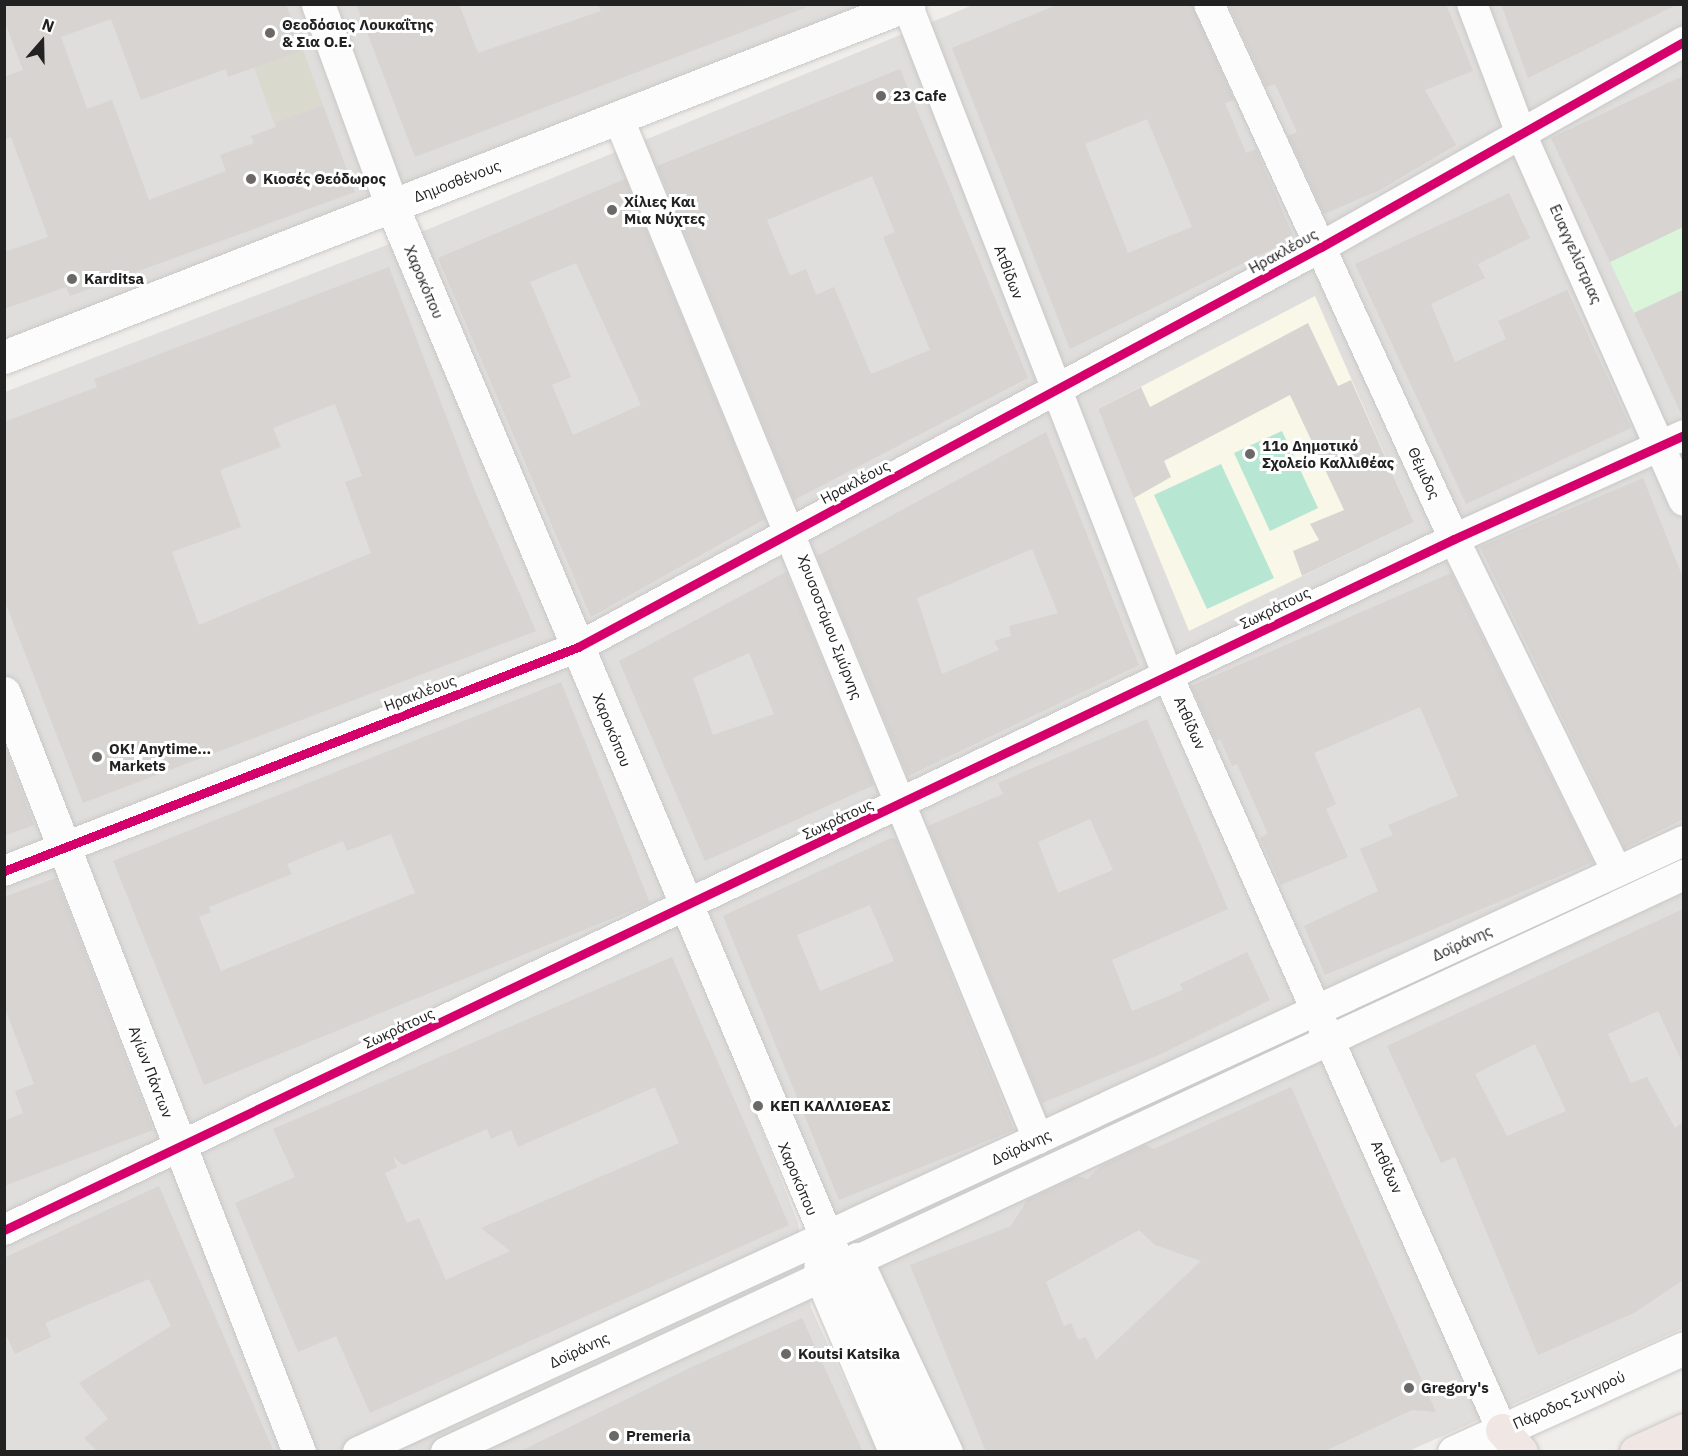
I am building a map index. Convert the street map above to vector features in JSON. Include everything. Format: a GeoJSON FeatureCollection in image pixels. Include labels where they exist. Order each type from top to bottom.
{"type":"FeatureCollection","features":[{"type":"Feature","properties":{"kind":"highway"},"geometry":{"type":"LineString","coordinates":[[1636,1452],[1683,1430]]}},
{"type":"Feature","properties":{"kind":"street","name":"Χαροκόπου"},"geometry":{"type":"LineString","coordinates":[[318,4],[392,206],[578,647],[822,1238],[948,1452]]}},
{"type":"Feature","properties":{"kind":"street","name":"Θέμιδος"},"geometry":{"type":"LineString","coordinates":[[1209,4],[1454,539],[1617,871]]}},
{"type":"Feature","properties":{"kind":"street","name":"Ευαγγελίστριας"},"geometry":{"type":"LineString","coordinates":[[1472,4],[1522,136],[1672,438],[1683,501]]}},
{"type":"Feature","properties":{"kind":"street","name":"Δημοσθένους"},"geometry":{"type":"LineString","coordinates":[[4,357],[908,5]]}},
{"type":"Feature","properties":{"kind":"street","name":"Ατθίδων"},"geometry":{"type":"LineString","coordinates":[[908,5],[1054,392],[1168,676],[1510,1444]]}},
{"type":"Feature","properties":{"kind":"street","name":"Ηρακλέους"},"geometry":{"type":"LineString","coordinates":[[4,871],[578,647],[1321,247],[1522,136],[1683,42]]}},
{"type":"Feature","properties":{"kind":"street","name":"Χρυσοστόμου Σμύρνης"},"geometry":{"type":"LineString","coordinates":[[618,117],[793,532],[901,806],[1038,1139]]}},
{"type":"Feature","properties":{"kind":"street","name":"Σωκράτους"},"geometry":{"type":"LineString","coordinates":[[4,1230],[686,909],[1454,539],[1672,438]]}},
{"type":"Feature","properties":{"kind":"street","name":"Αγίων Πάντων"},"geometry":{"type":"LineString","coordinates":[[4,693],[66,847],[180,1149],[299,1452]]}},
{"type":"Feature","properties":{"kind":"street","name":"Δοϊράνης"},"geometry":{"type":"LineString","coordinates":[[357,1452],[1683,841]]}},
{"type":"Feature","properties":{"kind":"street","name":"Δοϊράνης"},"geometry":{"type":"LineString","coordinates":[[446,1452],[837,1267],[1683,875]]}},
{"type":"Feature","properties":{"kind":"street","name":"Χαροκόπου"},"geometry":{"type":"LineString","coordinates":[[837,1267],[894,1452]]}},
{"type":"Feature","properties":{"kind":"street","name":"Χαροκόπου"},"geometry":{"type":"LineString","coordinates":[[837,1267],[917,1452]]}},
{"type":"Feature","properties":{"kind":"street","name":"Πάροδος Συγγρού"},"geometry":{"type":"LineString","coordinates":[[1454,1452],[1510,1444],[1683,1348]]}},
{"type":"Feature","properties":{"kind":"shaded area"},"geometry":{"type":"Polygon","coordinates":[[[5,5],[305,5],[385,217],[5,364],[5,5]]]}},
{"type":"Feature","properties":{"kind":"shaded area"},"geometry":{"type":"Polygon","coordinates":[[[329,5],[909,5],[405,205],[329,5]]]}},
{"type":"Feature","properties":{"kind":"shaded area"},"geometry":{"type":"Polygon","coordinates":[[[973,5],[1683,5],[1683,1328],[1409,1451],[962,1451],[879,1276],[828,1208],[414,235],[973,5]]]}},
{"type":"Feature","properties":{"kind":"shaded area"},"geometry":{"type":"Polygon","coordinates":[[[303,50],[323,105],[274,123],[254,67],[303,50]]]}},
{"type":"Feature","properties":{"kind":"shaded area"},"geometry":{"type":"Polygon","coordinates":[[[392,243],[682,925],[798,1223],[811,1308],[877,1451],[5,1452],[5,392],[392,243]]]}},
{"type":"Feature","properties":{"kind":"shaded area","name":"11ο Δημοτικό Σχολείο Καλλιθέας"},"geometry":{"type":"Polygon","coordinates":[[[1315,296],[1414,522],[1189,631],[1098,409],[1315,296]]]}},
{"type":"Feature","properties":{"kind":"green space"},"geometry":{"type":"Polygon","coordinates":[[[1683,227],[1683,290],[1634,313],[1610,262],[1683,227]]]}},
{"type":"Feature","properties":{"kind":"green space"},"geometry":{"type":"Polygon","coordinates":[[[1282,431],[1318,508],[1270,531],[1234,453],[1282,431]]]}},
{"type":"Feature","properties":{"kind":"green space"},"geometry":{"type":"Polygon","coordinates":[[[1221,464],[1274,578],[1207,609],[1154,495],[1221,464]]]}},
{"type":"Feature","properties":{"kind":"building"},"geometry":{"type":"Polygon","coordinates":[[[4,4],[286,4],[303,50],[228,77],[226,69],[141,100],[111,19],[61,37],[87,109],[112,100],[149,200],[226,171],[220,155],[254,143],[251,136],[276,127],[274,123],[323,105],[355,192],[70,296],[66,287],[4,309],[4,252],[48,237],[11,137],[4,139],[4,77],[23,70],[4,20],[4,4]]]}},
{"type":"Feature","properties":{"kind":"building"},"geometry":{"type":"Polygon","coordinates":[[[356,4],[459,4],[478,53],[601,11],[598,4],[807,7],[415,157],[356,4]]]}},
{"type":"Feature","properties":{"kind":"building"},"geometry":{"type":"Polygon","coordinates":[[[1059,4],[1192,4],[1234,100],[1225,103],[1246,153],[1256,149],[1294,238],[1070,349],[952,48],[1059,4]],[[1147,119],[1085,144],[1128,253],[1192,227],[1147,119]]]}},
{"type":"Feature","properties":{"kind":"building"},"geometry":{"type":"Polygon","coordinates":[[[1228,4],[1446,4],[1473,71],[1425,90],[1456,145],[1378,191],[1324,214],[1288,136],[1297,132],[1275,84],[1266,87],[1228,4]]]}},
{"type":"Feature","properties":{"kind":"building"},"geometry":{"type":"Polygon","coordinates":[[[1501,4],[1678,4],[1528,78],[1501,4]]]}},
{"type":"Feature","properties":{"kind":"building"},"geometry":{"type":"Polygon","coordinates":[[[900,69],[1028,378],[794,500],[657,166],[900,69]],[[872,176],[767,220],[790,276],[806,269],[816,295],[834,287],[871,374],[930,350],[883,237],[895,232],[872,176]]]}},
{"type":"Feature","properties":{"kind":"building"},"geometry":{"type":"Polygon","coordinates":[[[1683,76],[1683,227],[1610,262],[1551,138],[1683,76]]]}},
{"type":"Feature","properties":{"kind":"building"},"geometry":{"type":"Polygon","coordinates":[[[625,179],[765,519],[591,617],[438,258],[625,179]],[[576,263],[530,282],[571,377],[552,385],[573,435],[641,405],[576,263]]]}},
{"type":"Feature","properties":{"kind":"building"},"geometry":{"type":"Polygon","coordinates":[[[1509,193],[1530,238],[1478,264],[1485,278],[1431,304],[1455,362],[1506,339],[1498,321],[1567,290],[1631,428],[1466,504],[1355,264],[1509,193]]]}},
{"type":"Feature","properties":{"kind":"building"},"geometry":{"type":"Polygon","coordinates":[[[389,267],[476,494],[536,631],[83,803],[4,599],[4,422],[97,387],[94,379],[389,267]],[[335,404],[273,428],[281,447],[220,470],[241,527],[172,552],[199,625],[371,553],[345,482],[362,476],[335,404]]]}},
{"type":"Feature","properties":{"kind":"building"},"geometry":{"type":"Polygon","coordinates":[[[1683,290],[1683,418],[1634,313],[1683,290]]]}},
{"type":"Feature","properties":{"kind":"building"},"geometry":{"type":"Polygon","coordinates":[[[1308,323],[1338,386],[1351,380],[1414,522],[1302,576],[1293,551],[1319,540],[1310,524],[1344,510],[1290,395],[1164,461],[1171,477],[1134,498],[1098,409],[1141,387],[1150,407],[1308,323]]]}},
{"type":"Feature","properties":{"kind":"building"},"geometry":{"type":"Polygon","coordinates":[[[1046,432],[1139,665],[908,776],[817,556],[1046,432]],[[1032,549],[917,598],[942,674],[999,650],[994,641],[1011,636],[1009,626],[1058,613],[1032,549]]]}},
{"type":"Feature","properties":{"kind":"building"},"geometry":{"type":"Polygon","coordinates":[[[1643,478],[1683,578],[1683,819],[1625,848],[1480,547],[1643,478]]]}},
{"type":"Feature","properties":{"kind":"building"},"geometry":{"type":"Polygon","coordinates":[[[786,572],[874,785],[705,861],[619,661],[786,572]],[[749,653],[693,678],[713,735],[774,714],[749,653]]]}},
{"type":"Feature","properties":{"kind":"building"},"geometry":{"type":"Polygon","coordinates":[[[1451,573],[1593,862],[1325,975],[1304,926],[1378,891],[1360,849],[1393,835],[1388,825],[1458,796],[1420,707],[1314,753],[1336,804],[1326,809],[1348,857],[1281,885],[1260,838],[1268,834],[1237,764],[1232,766],[1220,739],[1216,741],[1191,686],[1451,573]]]}},
{"type":"Feature","properties":{"kind":"building"},"geometry":{"type":"Polygon","coordinates":[[[561,682],[650,903],[204,1085],[113,861],[561,682]],[[391,834],[347,851],[343,841],[287,864],[292,874],[209,907],[211,912],[199,917],[221,971],[415,893],[391,834]]]}},
{"type":"Feature","properties":{"kind":"building"},"geometry":{"type":"Polygon","coordinates":[[[1147,719],[1228,909],[1112,960],[1132,1011],[1183,990],[1180,984],[1247,952],[1270,1000],[1161,1054],[1042,1103],[928,826],[1003,794],[998,783],[1147,719]],[[1090,819],[1038,842],[1058,893],[1113,870],[1090,819]]]}},
{"type":"Feature","properties":{"kind":"building"},"geometry":{"type":"Polygon","coordinates":[[[7,753],[34,825],[4,836],[4,754],[7,753]]]}},
{"type":"Feature","properties":{"kind":"building"},"geometry":{"type":"Polygon","coordinates":[[[891,838],[896,839],[1014,1130],[839,1200],[723,916],[891,838]],[[870,905],[797,935],[820,991],[894,961],[870,905]]]}},
{"type":"Feature","properties":{"kind":"building"},"geometry":{"type":"Polygon","coordinates":[[[56,878],[153,1130],[4,1186],[4,1121],[23,1113],[15,1091],[34,1084],[4,1006],[4,897],[56,878]]]}},
{"type":"Feature","properties":{"kind":"building"},"geometry":{"type":"Polygon","coordinates":[[[1683,909],[1683,1064],[1658,1011],[1608,1034],[1631,1083],[1647,1077],[1675,1128],[1683,1122],[1683,1280],[1634,1313],[1538,1355],[1455,1157],[1441,1163],[1387,1046],[1683,909]],[[1535,1044],[1475,1074],[1507,1136],[1566,1111],[1535,1044]]]}},
{"type":"Feature","properties":{"kind":"building"},"geometry":{"type":"Polygon","coordinates":[[[672,957],[789,1225],[370,1413],[336,1336],[298,1352],[235,1203],[295,1177],[273,1129],[672,957]],[[655,1087],[518,1147],[511,1130],[491,1139],[487,1129],[403,1165],[393,1157],[397,1167],[385,1173],[407,1223],[419,1218],[446,1280],[510,1251],[481,1228],[679,1143],[655,1087]]]}},
{"type":"Feature","properties":{"kind":"building"},"geometry":{"type":"Polygon","coordinates":[[[1291,1087],[1436,1412],[1412,1410],[1323,1452],[986,1452],[910,1265],[1011,1226],[1027,1200],[1078,1176],[1087,1179],[1101,1166],[1145,1145],[1154,1149],[1291,1087]],[[1139,1230],[1046,1282],[1064,1326],[1071,1323],[1078,1340],[1086,1337],[1096,1360],[1201,1261],[1155,1245],[1139,1230]]]}},
{"type":"Feature","properties":{"kind":"building"},"geometry":{"type":"Polygon","coordinates":[[[159,1186],[274,1452],[98,1452],[84,1438],[108,1419],[79,1383],[171,1326],[149,1279],[45,1323],[51,1337],[15,1354],[4,1331],[4,1258],[159,1186]]]}},
{"type":"Feature","properties":{"kind":"building"},"geometry":{"type":"Polygon","coordinates":[[[802,1318],[863,1452],[519,1452],[696,1365],[802,1318]]]}},
{"type":"Feature","properties":{"kind":"cycle path"},"geometry":{"type":"LineString","coordinates":[[4,871],[578,647],[1321,247],[1684,42]]}},
{"type":"Feature","properties":{"kind":"cycle path"},"geometry":{"type":"LineString","coordinates":[[4,1230],[1454,539],[1684,435]]}},
{"type":"Feature","properties":{"kind":"place","name":"Θεοδόσιος Λουκαΐτης & Σια Ο.Ε."},"geometry":{"type":"Point","coordinates":[270,33]}},
{"type":"Feature","properties":{"kind":"place","name":"23 Cafe"},"geometry":{"type":"Point","coordinates":[881,96]}},
{"type":"Feature","properties":{"kind":"place","name":"Κιοσές Θεόδωρος"},"geometry":{"type":"Point","coordinates":[251,179]}},
{"type":"Feature","properties":{"kind":"place","name":"Χίλιες Και Μια Νύχτες"},"geometry":{"type":"Point","coordinates":[612,210]}},
{"type":"Feature","properties":{"kind":"place","name":"Karditsa"},"geometry":{"type":"Point","coordinates":[72,279]}},
{"type":"Feature","properties":{"kind":"place","name":"11ο Δημοτικό Σχολείο Καλλιθέας"},"geometry":{"type":"Point","coordinates":[1250,454]}},
{"type":"Feature","properties":{"kind":"place","name":"OK! Anytime... Markets"},"geometry":{"type":"Point","coordinates":[97,757]}},
{"type":"Feature","properties":{"kind":"place","name":"ΚΕΠ ΚΑΛΛΙΘΕΑΣ"},"geometry":{"type":"Point","coordinates":[758,1106]}},
{"type":"Feature","properties":{"kind":"place","name":"Koutsi Katsika"},"geometry":{"type":"Point","coordinates":[786,1354]}},
{"type":"Feature","properties":{"kind":"place","name":"Gregory's"},"geometry":{"type":"Point","coordinates":[1409,1388]}},
{"type":"Feature","properties":{"kind":"place","name":"Premeria"},"geometry":{"type":"Point","coordinates":[614,1436]}}]}
